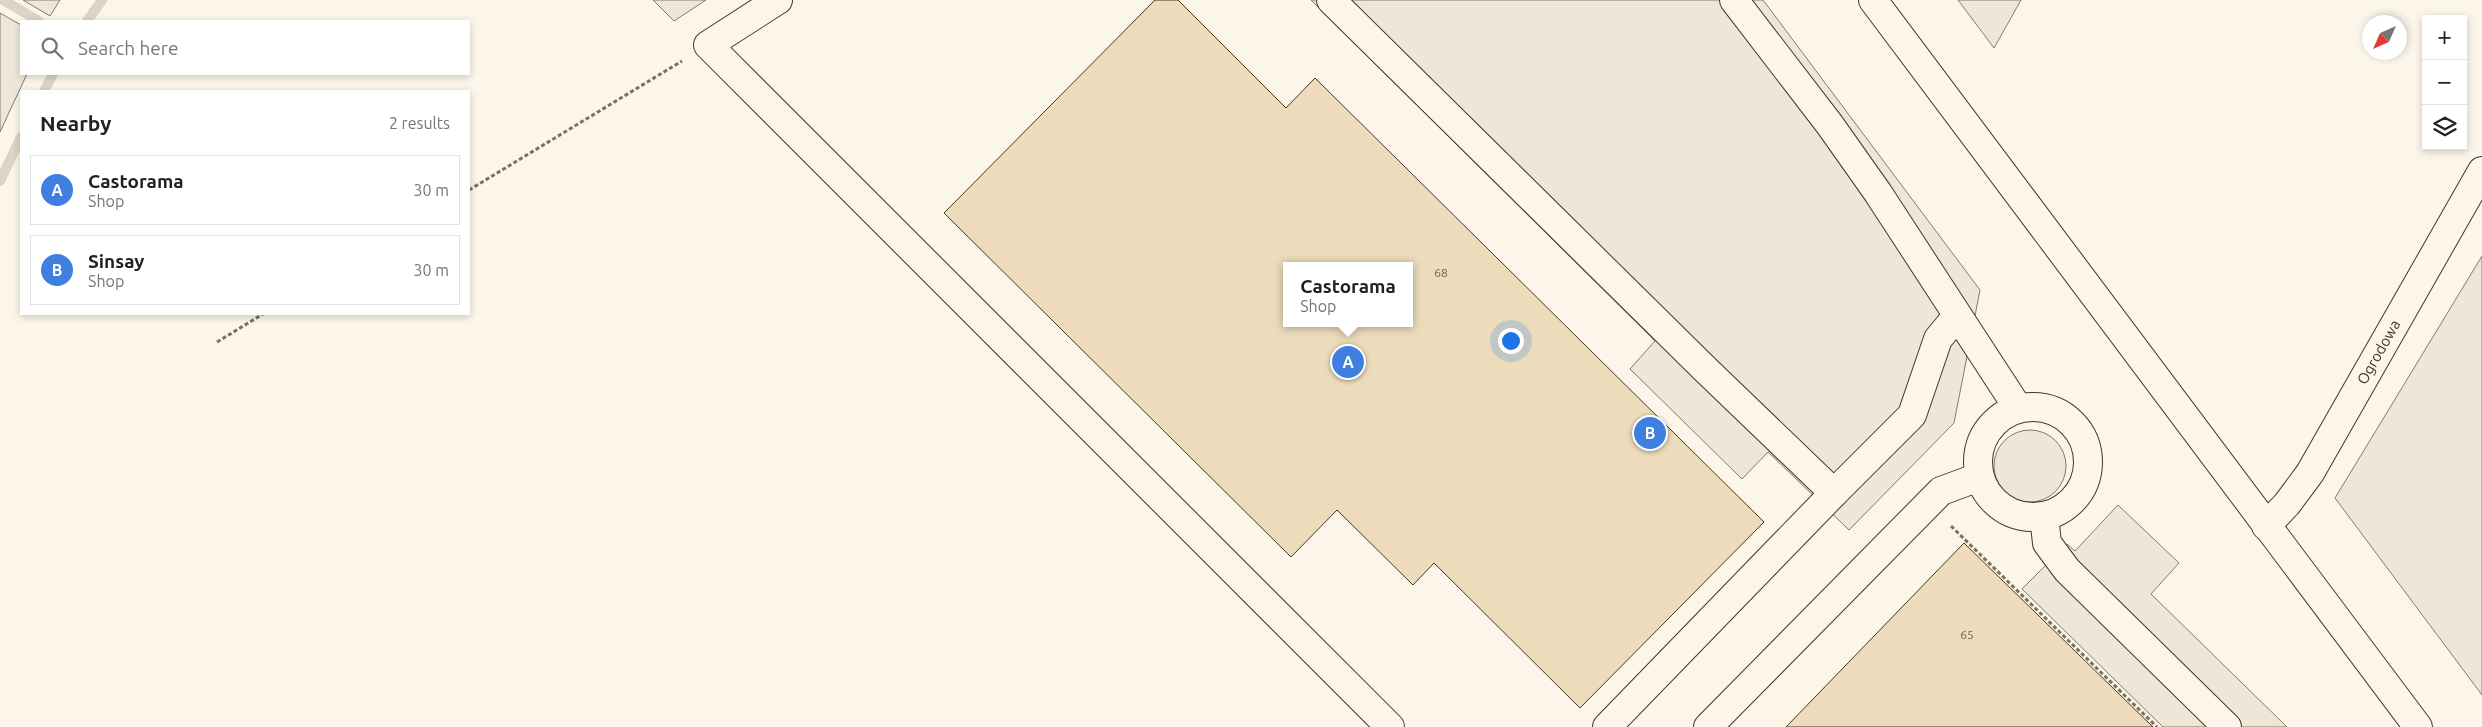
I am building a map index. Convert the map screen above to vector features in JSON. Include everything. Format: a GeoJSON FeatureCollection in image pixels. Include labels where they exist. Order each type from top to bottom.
{"type":"FeatureCollection","features":[{"type":"Feature","properties":{"kind":"main road"},"geometry":{"type":"LineString","coordinates":[[778,0],[708,45],[1390,727]]}},
{"type":"Feature","properties":{"kind":"main road"},"geometry":{"type":"LineString","coordinates":[[1331,0],[1699,364],[1834,493]]}},
{"type":"Feature","properties":{"kind":"main road"},"geometry":{"type":"LineString","coordinates":[[1734,0],[1878,192],[2018,408]]}},
{"type":"Feature","properties":{"kind":"main road"},"geometry":{"type":"LineString","coordinates":[[1872,0],[2418,727]]}},
{"type":"Feature","properties":{"kind":"main road","name":"Ogrodowa"},"geometry":{"type":"LineString","coordinates":[[2266,526],[2287,504],[2310,473],[2472,209],[2482,171]]}},
{"type":"Feature","properties":{"kind":"main road"},"geometry":{"type":"LineString","coordinates":[[1607,727],[1834,493],[1912,416],[1938,339],[1957,316]]}},
{"type":"Feature","properties":{"kind":"main road"},"geometry":{"type":"LineString","coordinates":[[2040,407],[2061,414],[2077,429],[2087,449],[2087,471],[2080,492],[2064,508],[2044,516],[2016,515],[1993,500],[1979,477],[1978,455],[1985,434],[1999,418],[2018,408],[2040,407]]}},
{"type":"Feature","properties":{"kind":"main road"},"geometry":{"type":"LineString","coordinates":[[1708,727],[1941,491],[1979,477]]}},
{"type":"Feature","properties":{"kind":"main road"},"geometry":{"type":"LineString","coordinates":[[2044,516],[2047,543],[2067,570],[2227,727]]}},
{"type":"Feature","properties":{"kind":"path"},"geometry":{"type":"LineString","coordinates":[[470,189],[708,45]]}},
{"type":"Feature","properties":{"kind":"path"},"geometry":{"type":"LineString","coordinates":[[217,342],[261,315]]}},
{"type":"Feature","properties":{"kind":"path"},"geometry":{"type":"LineString","coordinates":[[1929,504],[2157,727]]}},
{"type":"Feature","properties":{"kind":"shaded area"},"geometry":{"type":"Polygon","coordinates":[[[23,0],[60,0],[50,16],[23,0]]]}},
{"type":"Feature","properties":{"kind":"shaded area"},"geometry":{"type":"Polygon","coordinates":[[[653,0],[706,0],[674,21],[653,0]]]}},
{"type":"Feature","properties":{"kind":"shaded area"},"geometry":{"type":"Polygon","coordinates":[[[1311,0],[1763,0],[1980,290],[1954,423],[1849,530],[1768,452],[1742,479],[1630,369],[1655,341],[1311,0]]]}},
{"type":"Feature","properties":{"kind":"shaded area"},"geometry":{"type":"Polygon","coordinates":[[[1958,0],[2021,0],[1994,48],[1958,0]]]}},
{"type":"Feature","properties":{"kind":"shaded area"},"geometry":{"type":"Polygon","coordinates":[[[0,13],[20,24],[20,75],[27,75],[0,132],[0,13]]]}},
{"type":"Feature","properties":{"kind":"shaded area"},"geometry":{"type":"Polygon","coordinates":[[[2482,256],[2482,695],[2335,498],[2482,256]]]}},
{"type":"Feature","properties":{"kind":"shaded area"},"geometry":{"type":"Polygon","coordinates":[[[2030,430],[2050,436],[2060,446],[2066,466],[2060,486],[2050,496],[2030,502],[2010,496],[2000,486],[1994,466],[2000,446],[2010,436],[2030,430]]]}},
{"type":"Feature","properties":{"kind":"shaded area"},"geometry":{"type":"Polygon","coordinates":[[[2118,505],[2179,563],[2151,594],[2287,727],[2163,727],[2022,589],[2067,544],[2075,551],[2118,505]]]}},
{"type":"Feature","properties":{"kind":"building"},"geometry":{"type":"Polygon","coordinates":[[[1155,0],[1178,0],[1286,108],[1315,78],[1764,522],[1580,708],[1434,563],[1413,585],[1337,510],[1291,557],[944,213],[1155,0]]]}},
{"type":"Feature","properties":{"kind":"building"},"geometry":{"type":"Polygon","coordinates":[[[1964,543],[2153,727],[1786,727],[1964,543]]]}},
{"type":"Feature","properties":{"kind":"waterway"},"geometry":{"type":"LineString","coordinates":[[3,0],[37,20]]}},
{"type":"Feature","properties":{"kind":"waterway"},"geometry":{"type":"LineString","coordinates":[[88,20],[102,0]]}},
{"type":"Feature","properties":{"kind":"waterway"},"geometry":{"type":"LineString","coordinates":[[45,90],[52,75]]}},
{"type":"Feature","properties":{"kind":"waterway"},"geometry":{"type":"LineString","coordinates":[[0,181],[20,139]]}},
{"type":"Feature","properties":{"kind":"place","name":"Castorama"},"geometry":{"type":"Point","coordinates":[1348,362]}},
{"type":"Feature","properties":{"kind":"place","name":"Sinsay"},"geometry":{"type":"Point","coordinates":[1650,433]}}]}
